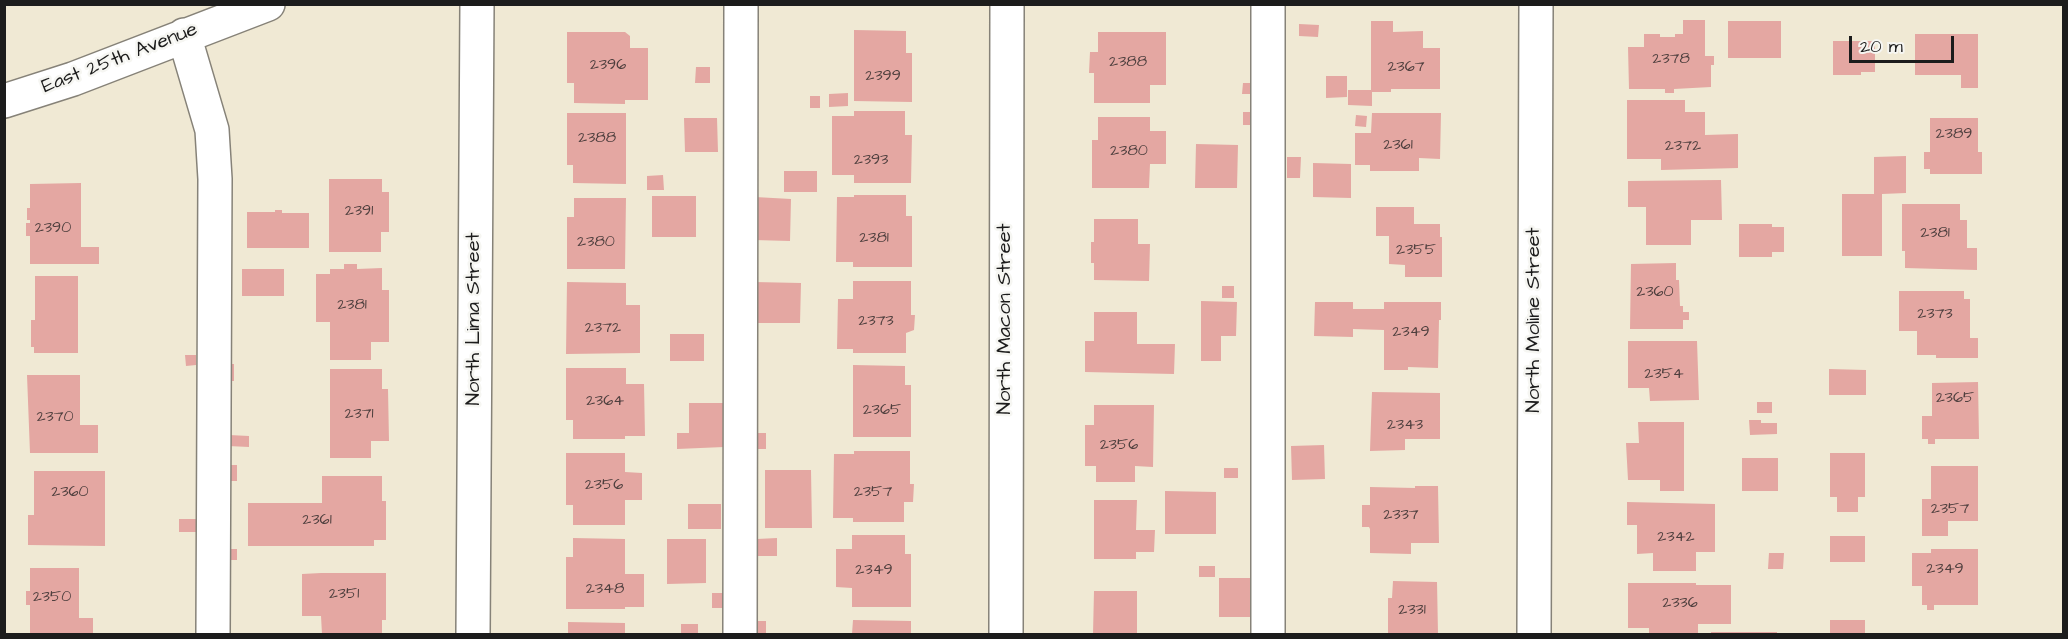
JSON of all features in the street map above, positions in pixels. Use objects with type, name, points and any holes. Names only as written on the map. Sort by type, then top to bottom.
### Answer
[{"type":"street","name":"East 25th Avenue","points":[[4,100],[74,79],[184,35],[231,11],[268,4]]},
{"type":"street","name":"North Lima Street","points":[[473,634],[477,4]]},
{"type":"street","points":[[740,634],[741,4]]},
{"type":"street","name":"North Macon Street","points":[[1006,634],[1007,4]]},
{"type":"street","points":[[1268,4],[1268,634]]},
{"type":"street","name":"North Moline Street","points":[[1534,634],[1536,4]]},
{"type":"street","points":[[184,35],[212,130],[215,179],[213,634]]},
{"type":"building","points":[[1683,20],[1705,20],[1705,56],[1714,56],[1714,65],[1711,65],[1711,87],[1674,89],[1674,93],[1665,93],[1665,89],[1629,89],[1628,47],[1644,47],[1644,34],[1675,37],[1675,34],[1683,34]]},
{"type":"building","points":[[1371,21],[1393,21],[1393,32],[1423,31],[1423,48],[1440,48],[1440,89],[1391,89],[1391,92],[1372,92],[1372,106],[1348,105],[1348,90],[1371,90]]},
{"type":"building","points":[[1728,21],[1781,21],[1781,58],[1728,58]]},
{"type":"building","points":[[1299,24],[1319,25],[1318,37],[1299,36]]},
{"type":"building","points":[[854,30],[906,31],[906,53],[912,53],[912,102],[854,101]]},
{"type":"building","points":[[567,32],[625,32],[630,36],[630,48],[648,48],[648,100],[625,100],[625,104],[574,103],[574,83],[567,83]]},
{"type":"building","points":[[1098,32],[1166,32],[1166,85],[1150,85],[1150,103],[1094,103],[1094,73],[1089,73],[1090,52],[1098,52]]},
{"type":"building","points":[[1915,34],[1978,34],[1978,88],[1961,88],[1961,75],[1915,75]]},
{"type":"building","points":[[1833,41],[1875,41],[1875,72],[1861,72],[1861,75],[1833,75]]},
{"type":"building","points":[[696,67],[710,67],[710,83],[695,83]]},
{"type":"building","points":[[1326,76],[1347,76],[1347,97],[1326,98]]},
{"type":"building","points":[[1243,83],[1254,83],[1254,94],[1242,94]]},
{"type":"building","points":[[848,93],[848,106],[829,107],[829,94]]},
{"type":"building","points":[[810,96],[820,96],[820,108],[810,108]]},
{"type":"building","points":[[1627,100],[1685,100],[1685,112],[1705,112],[1705,135],[1738,134],[1738,168],[1661,170],[1661,159],[1627,159]]},
{"type":"building","points":[[854,111],[905,111],[905,135],[912,135],[911,183],[854,183],[854,175],[832,175],[832,116],[854,116]]},
{"type":"building","points":[[1243,112],[1253,112],[1253,125],[1243,125]]},
{"type":"building","points":[[567,113],[626,113],[626,184],[573,183],[573,165],[567,165]]},
{"type":"building","points":[[1372,113],[1441,113],[1440,159],[1419,158],[1419,171],[1370,171],[1370,165],[1355,165],[1355,133],[1371,133]]},
{"type":"building","points":[[1356,115],[1367,116],[1366,127],[1355,126]]},
{"type":"building","points":[[1098,117],[1150,117],[1150,131],[1166,131],[1166,164],[1150,164],[1149,188],[1092,188],[1092,140],[1098,140]]},
{"type":"building","points":[[684,118],[717,118],[718,152],[685,152]]},
{"type":"building","points":[[1930,118],[1978,118],[1978,152],[1982,152],[1982,174],[1930,174],[1930,169],[1924,169],[1924,152],[1930,152]]},
{"type":"building","points":[[1196,144],[1238,145],[1237,188],[1195,188]]},
{"type":"building","points":[[1906,156],[1906,193],[1882,194],[1882,256],[1842,256],[1842,194],[1874,194],[1874,157]]},
{"type":"building","points":[[1287,157],[1301,157],[1300,178],[1287,178]]},
{"type":"building","points":[[1313,163],[1351,164],[1351,198],[1313,197]]},
{"type":"building","points":[[784,171],[817,171],[817,192],[784,192]]},
{"type":"building","points":[[663,175],[664,190],[647,190],[647,176]]},
{"type":"building","points":[[329,179],[382,179],[382,192],[389,192],[389,232],[381,232],[381,252],[329,252]]},
{"type":"building","points":[[1721,180],[1722,220],[1691,220],[1691,245],[1646,245],[1646,207],[1628,207],[1628,181]]},
{"type":"building","points":[[81,183],[81,247],[99,247],[99,264],[30,264],[30,236],[26,236],[26,223],[30,223],[30,220],[27,220],[27,208],[30,208],[30,184]]},
{"type":"building","points":[[854,195],[906,195],[906,216],[912,216],[912,267],[853,267],[853,262],[836,262],[837,197],[854,197]]},
{"type":"building","points":[[652,196],[696,196],[696,237],[652,237]]},
{"type":"building","points":[[755,197],[791,199],[790,241],[754,240]]},
{"type":"building","points":[[574,198],[626,198],[625,269],[567,269],[567,217],[574,217]]},
{"type":"building","points":[[1902,204],[1960,204],[1960,220],[1967,220],[1967,248],[1977,248],[1977,270],[1905,268],[1905,251],[1902,251]]},
{"type":"building","points":[[1376,207],[1414,207],[1414,224],[1440,224],[1442,277],[1405,277],[1405,265],[1389,264],[1389,236],[1376,236]]},
{"type":"building","points":[[275,210],[282,210],[282,213],[309,213],[309,248],[247,248],[247,212],[275,212]]},
{"type":"building","points":[[1094,219],[1138,219],[1138,244],[1150,244],[1149,281],[1094,280],[1091,242],[1094,242]]},
{"type":"building","points":[[1739,224],[1772,224],[1772,227],[1784,227],[1784,252],[1772,252],[1772,257],[1739,257]]},
{"type":"building","points":[[1676,263],[1680,306],[1683,306],[1683,312],[1689,312],[1689,320],[1683,320],[1683,329],[1630,329],[1631,264]]},
{"type":"building","points":[[344,264],[357,264],[357,269],[382,268],[382,290],[389,290],[389,342],[371,342],[371,360],[330,360],[330,322],[316,322],[316,274],[330,274],[330,269],[344,269]]},
{"type":"building","points":[[242,269],[284,269],[284,296],[242,296]]},
{"type":"building","points":[[35,276],[78,276],[78,353],[34,353],[34,347],[31,347],[31,320],[35,320]]},
{"type":"building","points":[[853,281],[911,281],[911,315],[915,315],[914,330],[906,333],[906,353],[853,353],[853,349],[837,349],[838,299],[853,299]]},
{"type":"building","points":[[567,282],[626,283],[626,305],[640,305],[640,353],[566,354]]},
{"type":"building","points":[[754,282],[801,283],[800,323],[754,323]]},
{"type":"building","points":[[1222,286],[1234,286],[1234,298],[1222,298]]},
{"type":"building","points":[[1899,291],[1964,291],[1964,299],[1970,299],[1970,338],[1978,338],[1978,358],[1936,358],[1936,355],[1917,355],[1917,331],[1899,331]]},
{"type":"building","points":[[1201,301],[1237,302],[1236,336],[1221,336],[1221,361],[1201,361]]},
{"type":"building","points":[[1315,302],[1353,302],[1353,309],[1384,309],[1384,302],[1441,302],[1438,368],[1408,367],[1408,370],[1384,370],[1384,330],[1353,329],[1353,337],[1314,336]]},
{"type":"building","points":[[1094,312],[1137,312],[1137,344],[1175,344],[1174,374],[1085,372],[1085,341],[1094,341]]},
{"type":"building","points":[[670,334],[704,334],[704,361],[670,361]]},
{"type":"building","points":[[1628,341],[1697,341],[1699,400],[1650,401],[1649,388],[1628,388]]},
{"type":"building","points":[[185,355],[196,355],[196,365],[186,366]]},
{"type":"building","points":[[223,364],[234,364],[234,381],[223,381]]},
{"type":"building","points":[[853,365],[905,366],[905,385],[911,385],[911,437],[853,437]]},
{"type":"building","points":[[566,368],[626,368],[626,384],[644,384],[645,436],[625,436],[625,439],[573,439],[573,420],[566,420]]},
{"type":"building","points":[[330,369],[382,369],[382,389],[388,389],[389,441],[371,441],[371,458],[330,458]]},
{"type":"building","points":[[1829,369],[1866,370],[1866,395],[1829,395]]},
{"type":"building","points":[[27,375],[80,375],[80,425],[98,425],[98,453],[30,453]]},
{"type":"building","points":[[1978,382],[1979,439],[1935,439],[1935,444],[1928,444],[1928,439],[1922,439],[1922,416],[1932,416],[1932,383]]},
{"type":"building","points":[[1372,392],[1440,393],[1440,439],[1405,439],[1405,450],[1370,451]]},
{"type":"building","points":[[1757,402],[1772,402],[1772,413],[1757,413]]},
{"type":"building","points":[[689,403],[724,403],[724,447],[677,449],[677,433],[689,433]]},
{"type":"building","points":[[1094,405],[1154,405],[1153,467],[1135,466],[1135,482],[1096,482],[1096,466],[1085,466],[1085,425],[1094,425]]},
{"type":"building","points":[[1749,420],[1777,423],[1777,434],[1750,435]]},
{"type":"building","points":[[1638,422],[1684,422],[1684,491],[1660,491],[1660,480],[1628,480],[1626,443],[1639,443]]},
{"type":"building","points":[[755,433],[766,433],[766,449],[755,449]]},
{"type":"building","points":[[229,435],[249,436],[249,447],[228,446]]},
{"type":"building","points":[[1324,445],[1325,479],[1292,480],[1291,446]]},
{"type":"building","points":[[854,451],[910,451],[910,484],[914,484],[913,502],[904,502],[904,522],[853,522],[853,518],[833,518],[834,454],[854,454]]},
{"type":"building","points":[[566,453],[625,453],[625,472],[642,473],[642,500],[625,500],[625,525],[573,525],[573,505],[566,505]]},
{"type":"building","points":[[1830,453],[1865,453],[1865,497],[1858,497],[1858,512],[1837,512],[1837,497],[1830,497]]},
{"type":"building","points":[[1742,458],[1778,458],[1778,491],[1742,491]]},
{"type":"building","points":[[223,465],[237,465],[237,481],[230,481]]},
{"type":"building","points":[[1931,466],[1978,466],[1978,521],[1948,521],[1948,536],[1922,536],[1922,499],[1931,499]]},
{"type":"building","points":[[1224,468],[1238,468],[1238,478],[1224,478]]},
{"type":"building","points":[[765,470],[811,470],[812,528],[765,528]]},
{"type":"building","points":[[34,471],[105,471],[105,546],[28,545],[28,515],[34,515]]},
{"type":"building","points":[[322,476],[382,476],[382,501],[386,501],[386,540],[374,540],[374,546],[248,546],[248,503],[322,503]]},
{"type":"building","points":[[1415,486],[1438,486],[1439,543],[1411,543],[1411,554],[1370,553],[1370,529],[1362,527],[1362,505],[1370,505],[1370,487],[1415,488]]},
{"type":"building","points":[[1165,491],[1216,492],[1216,534],[1165,534]]},
{"type":"building","points":[[1094,500],[1137,500],[1136,530],[1155,530],[1154,552],[1136,552],[1136,559],[1094,559]]},
{"type":"building","points":[[1627,502],[1715,504],[1715,552],[1696,552],[1696,571],[1653,571],[1653,553],[1637,554],[1637,525],[1627,525]]},
{"type":"building","points":[[688,504],[721,504],[721,529],[688,529]]},
{"type":"building","points":[[179,519],[197,519],[197,532],[179,532]]},
{"type":"building","points":[[852,535],[905,535],[905,554],[911,554],[911,607],[852,607],[852,588],[836,587],[836,549],[852,549]]},
{"type":"building","points":[[1830,536],[1865,536],[1865,562],[1830,562]]},
{"type":"building","points":[[573,538],[625,539],[625,574],[644,574],[644,607],[566,609],[566,557],[573,557]]},
{"type":"building","points":[[777,538],[777,556],[757,556],[757,539]]},
{"type":"building","points":[[667,539],[706,539],[706,583],[667,584]]},
{"type":"building","points":[[223,549],[237,549],[237,560],[223,560]]},
{"type":"building","points":[[1931,549],[1978,549],[1978,605],[1934,605],[1934,610],[1927,610],[1927,605],[1922,605],[1922,586],[1912,586],[1912,553],[1931,553]]},
{"type":"building","points":[[1769,553],[1784,553],[1783,569],[1768,569]]},
{"type":"building","points":[[1199,566],[1215,566],[1215,577],[1199,577]]},
{"type":"building","points":[[30,568],[79,568],[79,618],[93,618],[93,634],[30,634],[30,605],[26,605],[26,591],[30,591]]},
{"type":"building","points":[[386,573],[386,620],[382,620],[382,634],[322,634],[321,616],[302,616],[302,574]]},
{"type":"building","points":[[1219,578],[1254,578],[1254,617],[1219,617]]},
{"type":"building","points":[[1393,581],[1437,582],[1438,634],[1388,634],[1388,598],[1392,598]]},
{"type":"building","points":[[1628,583],[1731,585],[1731,624],[1698,624],[1698,634],[1649,634],[1649,628],[1628,628]]},
{"type":"building","points":[[1094,591],[1137,591],[1137,634],[1093,634]]},
{"type":"building","points":[[712,593],[723,593],[723,608],[712,608]]},
{"type":"building","points":[[853,620],[911,621],[911,634],[852,634]]},
{"type":"building","points":[[1830,620],[1865,620],[1865,634],[1830,634]]},
{"type":"building","points":[[754,621],[766,621],[766,634],[754,634]]},
{"type":"building","points":[[568,622],[625,623],[625,634],[568,634]]},
{"type":"building","points":[[681,624],[698,624],[698,634],[681,634]]},
{"type":"building","points":[[1711,632],[1777,632],[1777,634],[1711,634]]}]
